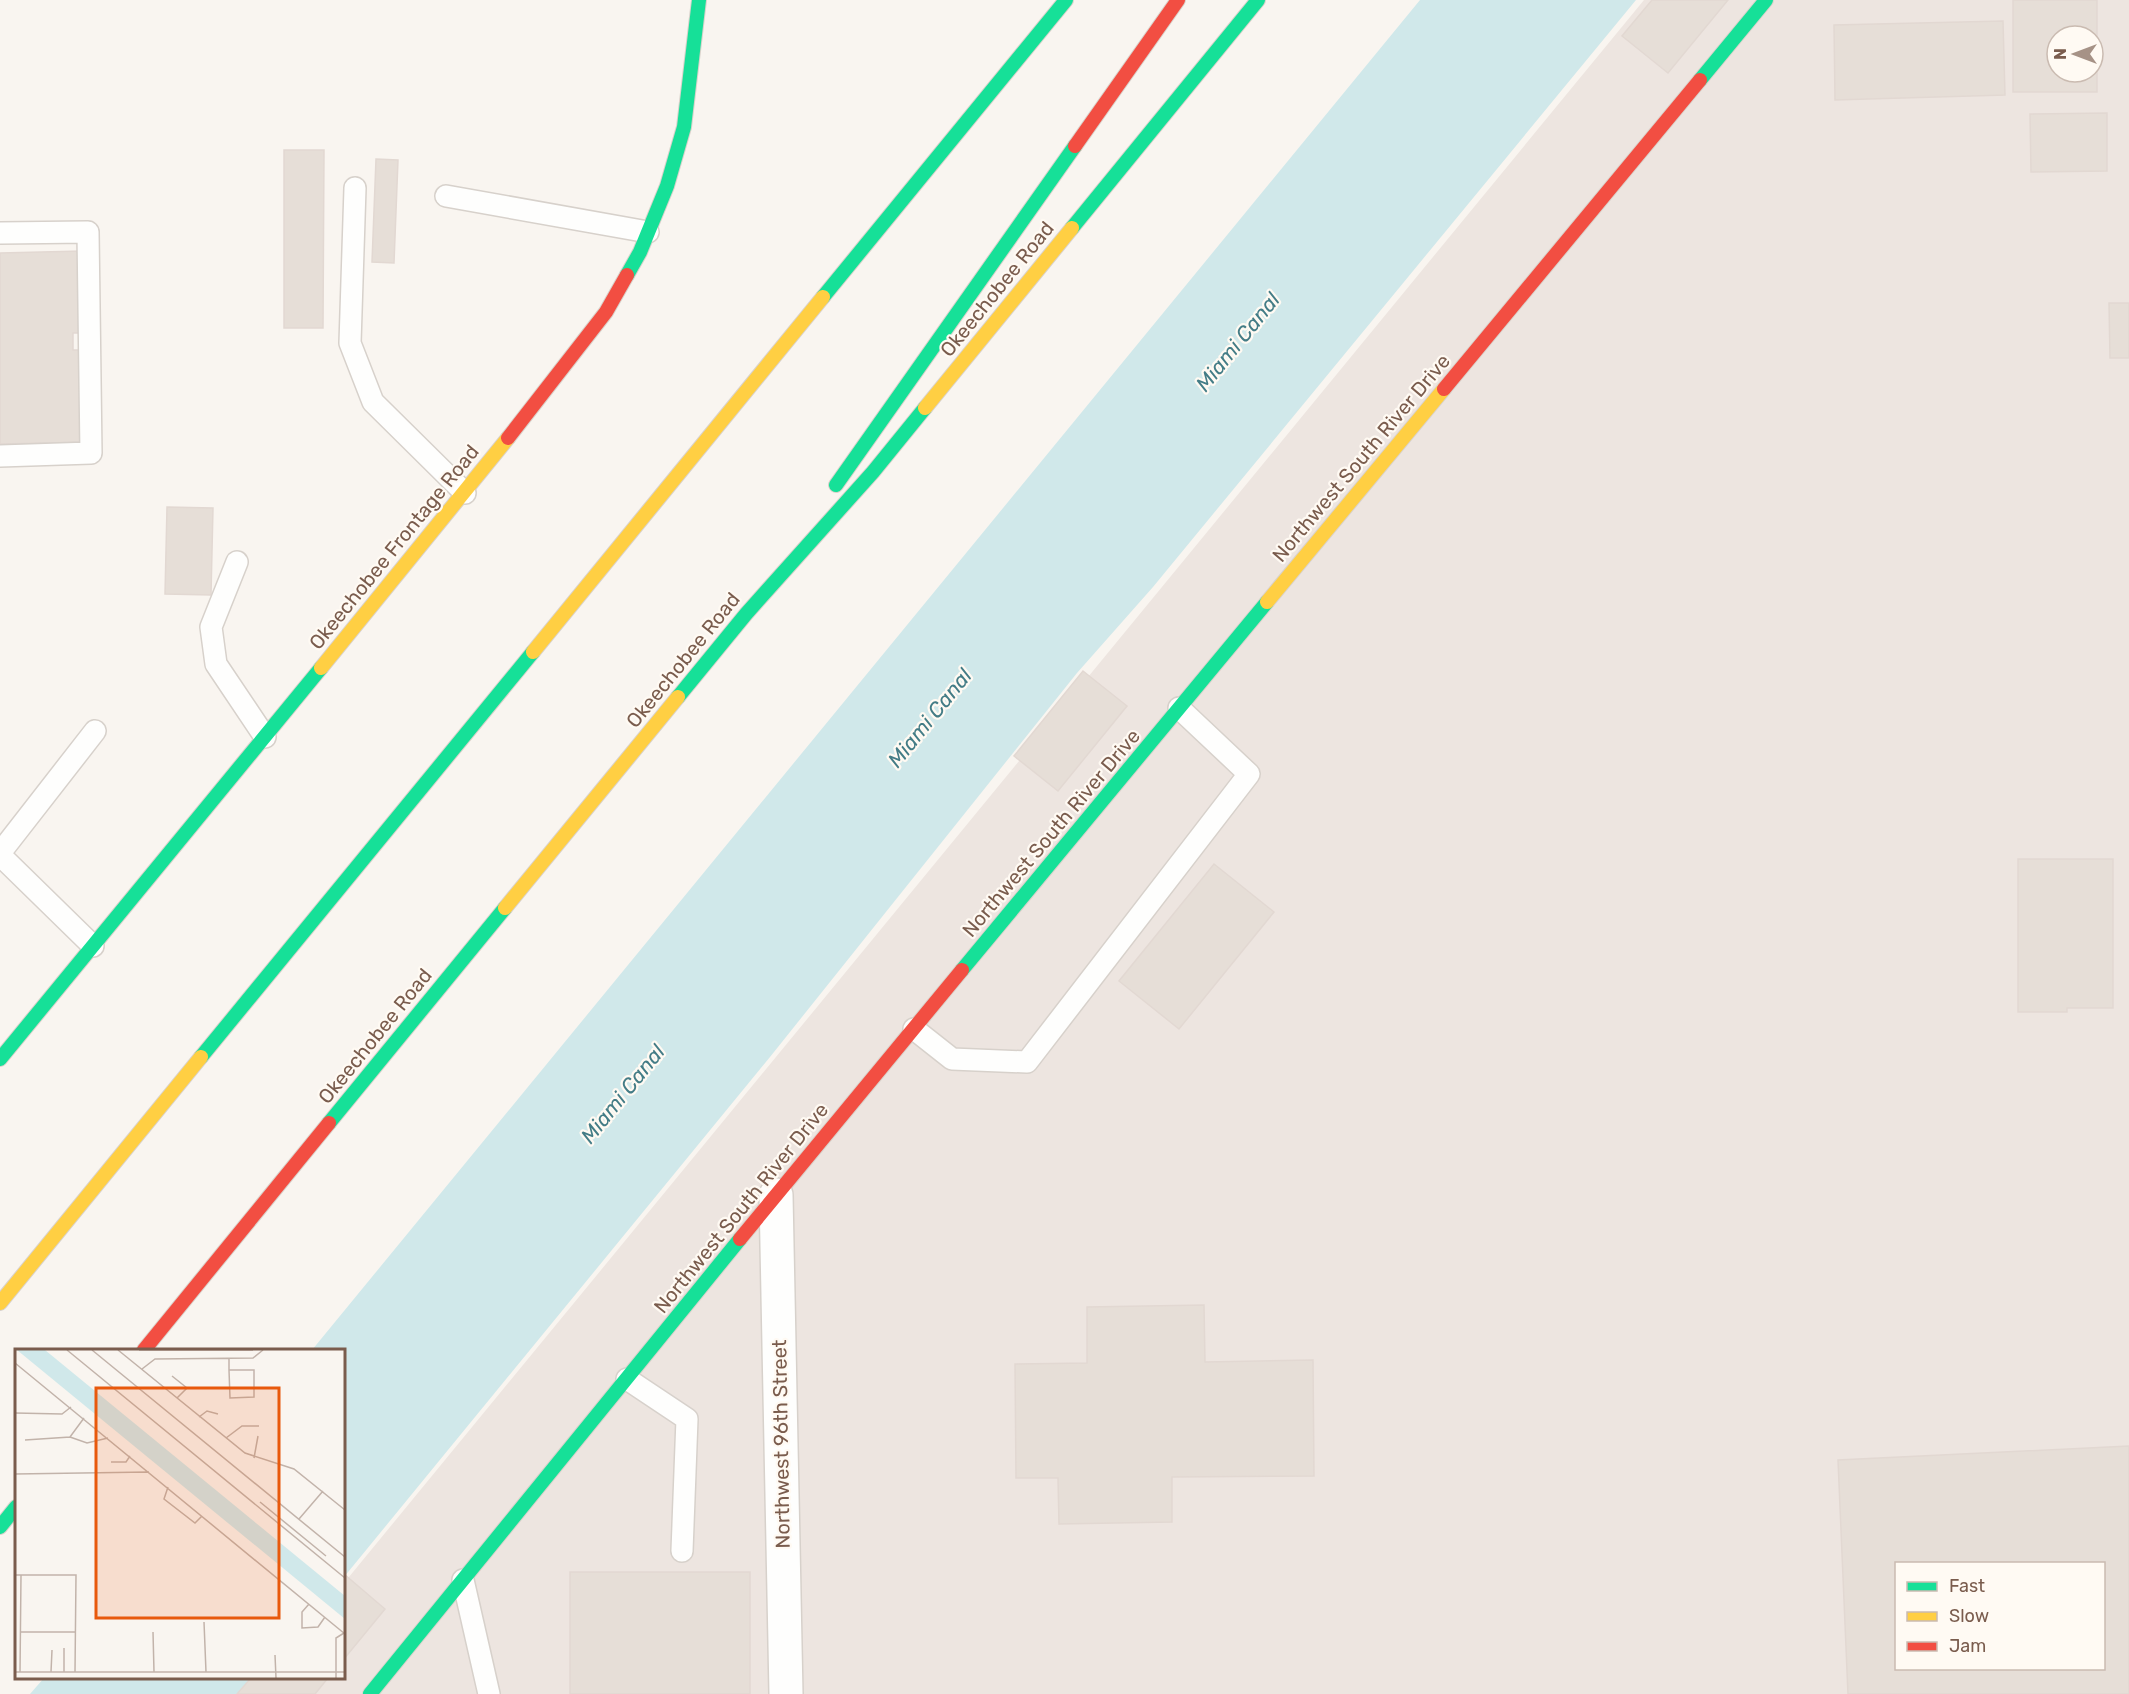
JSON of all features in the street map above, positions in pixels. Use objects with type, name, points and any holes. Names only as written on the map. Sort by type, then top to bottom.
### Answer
[{"type":"main road","name":"Okeechobee Frontage Road","points":[[0,1059],[465,493],[606,312],[640,252],[667,186],[684,127],[699,0]]},
{"type":"main road","points":[[0,1303],[1066,0]]},
{"type":"main road","points":[[827,498],[1178,0]]},
{"type":"main road","name":"Okeechobee Road","points":[[145,1349],[746,614],[873,472],[1258,0]]},
{"type":"main road","name":"Northwest South River Drive","points":[[370,1694],[776,1195],[1766,0]]},
{"type":"main road","points":[[746,614],[814,517]]},
{"type":"main road","points":[[0,1527],[15,1508]]},
{"type":"street","name":"Northwest 96th Street","points":[[776,1195],[786,1694]]},
{"type":"lane","points":[[355,188],[350,343],[373,402],[465,493]]},
{"type":"lane","points":[[446,196],[648,232]]},
{"type":"lane","points":[[0,233],[88,232],[91,453],[0,456]]},
{"type":"lane","points":[[237,562],[211,627],[216,664],[265,737]]},
{"type":"lane","points":[[914,1029],[952,1059],[1027,1062],[1250,774],[1179,708]]},
{"type":"lane","points":[[93,945],[0,854],[95,731]]},
{"type":"lane","points":[[627,1379],[687,1419],[682,1551]]},
{"type":"lane","points":[[463,1580],[489,1694]]},
{"type":"shaded area","points":[[1644,0],[2129,0],[2129,1694],[252,1694],[265,1679],[345,1679],[345,1582]]},
{"type":"water","name":"Miami Canal","points":[[1420,0],[1636,0],[1153,587],[1077,673],[770,1057],[345,1576],[345,1349],[313,1349]]},
{"type":"water","points":[[43,1679],[260,1679],[247,1694],[30,1694]]},
{"type":"building","points":[[1652,0],[1728,0],[1668,73],[1622,36]]},
{"type":"building","points":[[2013,0],[2097,0],[2097,24],[2045,24],[2045,84],[2097,84],[2097,92],[2013,92]]},
{"type":"building","points":[[2003,21],[2005,95],[1835,100],[1834,25]]},
{"type":"building","points":[[2107,113],[2107,171],[2031,172],[2030,114]]},
{"type":"building","points":[[284,150],[324,150],[323,328],[284,328]]},
{"type":"building","points":[[376,159],[398,160],[394,263],[372,262]]},
{"type":"building","points":[[82,251],[84,333],[73,333],[73,350],[87,350],[89,442],[0,444],[0,253]]},
{"type":"building","points":[[2109,303],[2129,303],[2129,358],[2110,358]]},
{"type":"building","points":[[167,507],[213,508],[211,595],[165,594]]},
{"type":"building","points":[[1083,671],[1127,706],[1058,791],[1014,756]]},
{"type":"building","points":[[2018,859],[2113,859],[2113,1008],[2067,1008],[2067,1012],[2018,1012]]},
{"type":"building","points":[[1214,864],[1274,912],[1179,1029],[1119,981]]},
{"type":"building","points":[[1204,1305],[1205,1362],[1313,1360],[1314,1476],[1172,1477],[1172,1522],[1059,1524],[1058,1478],[1016,1478],[1015,1364],[1087,1363],[1087,1307]]},
{"type":"building","points":[[2129,1446],[2129,1694],[1848,1694],[1838,1460]]},
{"type":"building","points":[[570,1572],[750,1572],[750,1694],[570,1694]]},
{"type":"building","points":[[345,1575],[385,1609],[345,1658]]},
{"type":"building","points":[[250,1679],[327,1679],[315,1694],[237,1694]]},
{"type":"traffic: fast","points":[[627,275],[640,252],[667,186],[684,127],[699,0]]},
{"type":"traffic: fast","points":[[823,297],[1066,0]]},
{"type":"traffic: fast","points":[[1072,228],[1258,0]]},
{"type":"traffic: fast","points":[[1700,80],[1766,0]]},
{"type":"traffic: fast","points":[[836,485],[1075,146]]},
{"type":"traffic: fast","points":[[678,697],[746,614],[873,472],[925,408]]},
{"type":"traffic: fast","points":[[962,970],[1267,602]]},
{"type":"traffic: fast","points":[[201,1057],[533,652]]},
{"type":"traffic: fast","points":[[0,1059],[321,668]]},
{"type":"traffic: fast","points":[[329,1123],[505,908]]},
{"type":"traffic: fast","points":[[370,1694],[740,1239]]},
{"type":"traffic: fast","points":[[0,1527],[15,1508]]},
{"type":"traffic: slow","points":[[925,408],[1072,228]]},
{"type":"traffic: slow","points":[[533,652],[823,297]]},
{"type":"traffic: slow","points":[[1267,602],[1444,389]]},
{"type":"traffic: slow","points":[[321,668],[508,438]]},
{"type":"traffic: slow","points":[[505,908],[678,697]]},
{"type":"traffic: slow","points":[[0,1303],[201,1057]]},
{"type":"traffic: jam","points":[[1075,146],[1178,0]]},
{"type":"traffic: jam","points":[[1444,389],[1700,80]]},
{"type":"traffic: jam","points":[[508,438],[606,312],[627,275]]},
{"type":"traffic: jam","points":[[740,1239],[962,970]]},
{"type":"traffic: jam","points":[[145,1349],[329,1123]]}]
